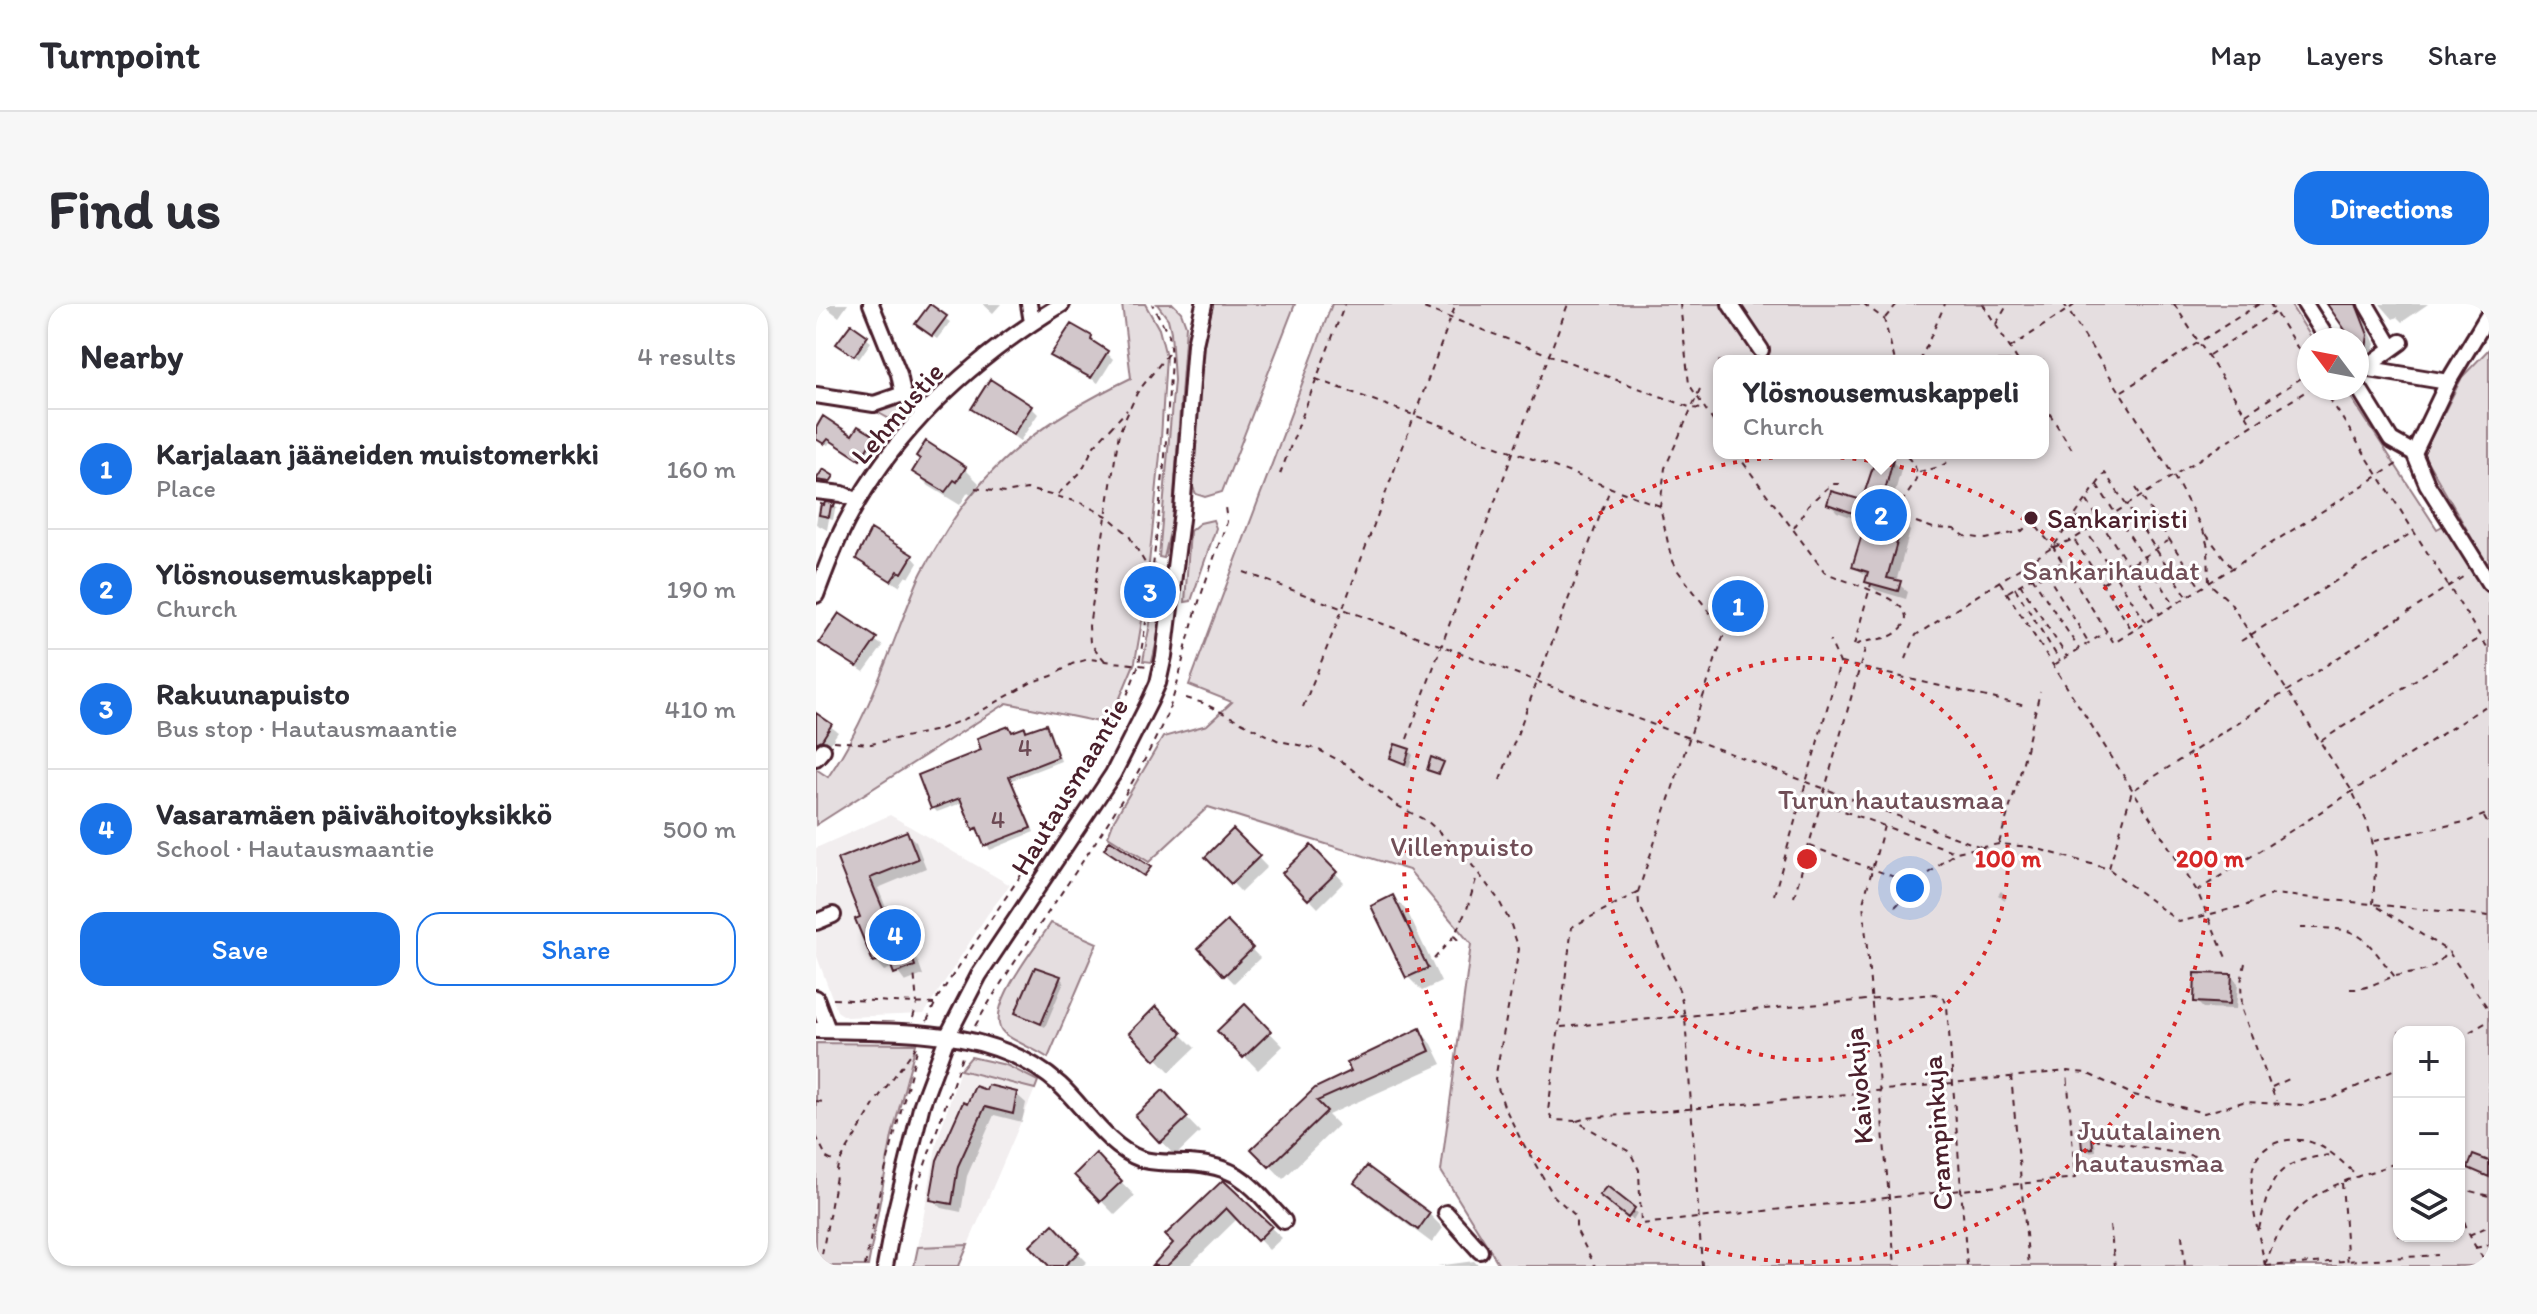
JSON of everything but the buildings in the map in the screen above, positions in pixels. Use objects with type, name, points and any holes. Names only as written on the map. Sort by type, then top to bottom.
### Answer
[{"type":"street","points":[[871,304],[899,374],[903,394],[924,413]]},
{"type":"street","points":[[1029,304],[1032,322]]},
{"type":"street","name":"Lehmustie","points":[[816,595],[837,541],[858,501],[889,455],[924,413],[982,360],[1032,322],[1062,304]]},
{"type":"street","name":"Hautausmaantie","points":[[885,1266],[896,1206],[922,1104],[948,1035],[979,975],[1113,774],[1158,683],[1171,614],[1195,344],[1204,304]]},
{"type":"street","points":[[1730,304],[1761,350]]},
{"type":"street","points":[[2305,304],[2320,328]]},
{"type":"street","points":[[2366,304],[2396,345],[2369,363]]},
{"type":"street","points":[[2414,453],[2448,382],[2489,314]]},
{"type":"street","points":[[2469,347],[2489,337]]},
{"type":"street","points":[[2369,369],[2448,382]]},
{"type":"street","points":[[816,395],[874,404],[903,394]]},
{"type":"street","points":[[2366,400],[2391,440],[2414,453],[2427,484],[2489,583]]},
{"type":"street","points":[[816,491],[842,494],[858,501]]},
{"type":"street","points":[[816,922],[833,915]]},
{"type":"street","points":[[824,998],[822,1030],[948,1035],[1009,1053],[1033,1064],[1061,1086],[1122,1148],[1142,1159],[1206,1164],[1238,1174],[1284,1221]]},
{"type":"street","points":[[1446,1213],[1480,1251]]},
{"type":"path","points":[[927,1019],[1096,759],[1125,701],[1139,664],[1165,456],[1170,350],[1164,323],[1152,304]]},
{"type":"path","points":[[1280,474],[1345,304]]},
{"type":"path","points":[[1413,304],[1692,408],[1703,409]]},
{"type":"path","points":[[1303,707],[1456,304]]},
{"type":"path","points":[[1407,739],[1568,304]]},
{"type":"path","points":[[1680,304],[1687,373],[1696,398],[1713,422]]},
{"type":"path","points":[[1864,304],[1884,319],[1893,355]]},
{"type":"path","points":[[1884,319],[1897,304]]},
{"type":"path","points":[[1923,355],[1945,304]]},
{"type":"path","points":[[1983,304],[2014,355]]},
{"type":"path","points":[[1996,324],[2008,304]]},
{"type":"path","points":[[2064,304],[2173,475],[2203,530],[2232,568]]},
{"type":"path","points":[[2010,348],[2076,304]]},
{"type":"path","points":[[2174,304],[2253,425]]},
{"type":"path","points":[[2121,392],[2259,304]]},
{"type":"path","points":[[2270,304],[2297,347]]},
{"type":"path","points":[[2208,356],[2275,312]]},
{"type":"path","points":[[1057,495],[1081,472],[1094,446],[1128,408],[1170,350]]},
{"type":"path","points":[[1316,379],[1660,506]]},
{"type":"path","points":[[2246,414],[2297,381]]},
{"type":"path","points":[[1700,389],[1665,468],[1660,506],[1671,557],[1711,614]]},
{"type":"path","points":[[1906,659],[1916,635],[2053,547],[2087,531],[2297,397]]},
{"type":"path","points":[[2331,400],[2489,650]]},
{"type":"path","points":[[1105,661],[1090,643],[1089,626],[1119,433],[1128,408]]},
{"type":"path","points":[[2049,413],[2073,451]]},
{"type":"path","points":[[1916,522],[1986,539],[2022,531],[2032,521],[2053,547],[2114,643],[2414,453]]},
{"type":"path","points":[[1740,459],[1831,576],[1870,591],[1899,602],[1904,610],[1904,621],[1895,634],[1866,639],[1854,646],[1870,591],[1871,584]]},
{"type":"path","points":[[1901,503],[1918,472],[1917,466],[1909,459]]},
{"type":"path","points":[[1918,472],[1944,466],[1951,459]]},
{"type":"path","points":[[2053,547],[2105,473],[2187,597]]},
{"type":"path","points":[[1793,529],[1808,505],[1832,484],[1844,484]]},
{"type":"path","points":[[2096,485],[2175,605]]},
{"type":"path","points":[[975,488],[1005,493],[1027,489],[1079,502],[1107,516],[1128,534],[1152,574]]},
{"type":"path","points":[[2136,488],[2201,588]]},
{"type":"path","points":[[1500,780],[1610,489]]},
{"type":"path","points":[[2085,500],[2160,614]]},
{"type":"path","points":[[2075,515],[2146,623]]},
{"type":"path","points":[[2203,530],[2208,547],[2209,583],[2229,601],[2352,791],[2367,822],[2376,856],[2373,904]]},
{"type":"path","points":[[2241,641],[2414,531]]},
{"type":"path","points":[[2074,539],[2132,631]]},
{"type":"path","points":[[2102,584],[2170,540]]},
{"type":"path","points":[[2007,592],[2032,577],[2039,578],[2062,562]]},
{"type":"path","points":[[2109,869],[2132,791],[2477,568]]},
{"type":"path","points":[[1244,572],[1981,847]]},
{"type":"path","points":[[2046,573],[2089,643]]},
{"type":"path","points":[[2032,577],[2079,649]]},
{"type":"path","points":[[2000,582],[2197,891],[2227,960]]},
{"type":"path","points":[[2020,584],[2067,657]]},
{"type":"path","points":[[2015,588],[2060,661]]},
{"type":"path","points":[[1702,1266],[1685,1017],[1680,992],[1639,904],[1638,892],[1729,619]]},
{"type":"path","points":[[2053,666],[2106,632]]},
{"type":"path","points":[[2320,741],[2481,637]]},
{"type":"path","points":[[1774,895],[1840,663],[1830,641]]},
{"type":"path","points":[[1794,897],[1865,649]]},
{"type":"path","points":[[837,740],[871,744],[938,730],[974,715],[1032,682],[1089,659],[1139,664]]},
{"type":"path","points":[[1840,663],[2026,706]]},
{"type":"path","points":[[1999,844],[2040,692]]},
{"type":"path","points":[[1186,698],[1203,703],[1279,741],[1317,749],[1344,763],[1396,805],[1427,821],[1462,852],[1498,899],[1519,949],[1495,1079],[1521,1140],[1554,1196],[1576,1216],[1576,1229],[1595,1266]]},
{"type":"path","points":[[2197,891],[2489,704]]},
{"type":"path","points":[[1821,803],[1956,852]]},
{"type":"path","points":[[2373,842],[2489,813]]},
{"type":"path","points":[[2483,816],[2489,826]]},
{"type":"path","name":"Kaivokuja","points":[[1884,826],[1863,903],[1895,1266]]},
{"type":"path","points":[[1895,907],[1956,852],[1999,844],[2031,847],[2109,869],[2179,922],[2247,905],[2274,894],[2489,916]]},
{"type":"path","points":[[1809,845],[1916,885]]},
{"type":"path","points":[[1434,959],[1454,936],[1478,874]]},
{"type":"path","points":[[1638,892],[1572,927],[1548,1111],[1553,1120],[1576,1121],[2067,1071],[2086,1073],[2134,1095],[2204,1113],[2243,1102],[2304,1105],[2330,1099],[2393,1070]]},
{"type":"path","points":[[2373,904],[2448,951],[2489,1010]]},
{"type":"path","points":[[2300,928],[2338,928],[2357,932],[2395,977]]},
{"type":"path","points":[[1454,936],[1458,940]]},
{"type":"path","points":[[2350,989],[2361,990],[2395,977],[2429,970],[2448,951]]},
{"type":"path","points":[[2245,963],[2241,982],[2242,1010],[2276,1102]]},
{"type":"path","points":[[912,1019],[917,1004],[914,971]]},
{"type":"path","name":"Crampinkuja","points":[[1871,998],[1935,994],[1944,998],[1947,1006],[1967,1266]]},
{"type":"path","points":[[824,998],[935,1005]]},
{"type":"path","points":[[1559,1027],[1871,998]]},
{"type":"path","points":[[2465,1035],[2489,1021]]},
{"type":"path","points":[[820,1266],[838,1165],[878,1098],[919,1043],[880,1190],[865,1266]]},
{"type":"path","points":[[914,1197],[962,1056]]},
{"type":"path","points":[[1576,1121],[1630,1152],[1636,1159],[1641,1224],[1699,1219],[2075,1178],[2067,1071]]},
{"type":"path","points":[[2011,1076],[2029,1266]]},
{"type":"path","points":[[2271,1087],[2289,1079]]},
{"type":"path","points":[[816,1101],[824,1102]]},
{"type":"path","points":[[816,1136],[827,1158],[838,1165]]},
{"type":"path","points":[[2094,1139],[2201,1157]]},
{"type":"path","points":[[2265,1266],[2251,1187],[2252,1170],[2263,1149],[2275,1142],[2304,1140],[2334,1155],[2359,1177]]},
{"type":"path","points":[[816,1154],[821,1146]]},
{"type":"path","points":[[2259,1230],[2269,1188],[2284,1168],[2302,1158],[2334,1155]]},
{"type":"path","points":[[2265,1266],[2288,1216],[2307,1198],[2393,1164]]},
{"type":"path","points":[[2342,1183],[2348,1266]]},
{"type":"path","points":[[2465,1190],[2489,1196]]},
{"type":"path","points":[[2465,1220],[2475,1248],[2489,1265]]},
{"type":"path","points":[[2110,1226],[2115,1266]]},
{"type":"path","points":[[2469,1235],[2489,1226]]},
{"type":"path","points":[[2182,1235],[2185,1266]]},
{"type":"path","points":[[2475,1248],[2489,1245]]},
{"type":"path","points":[[2265,1266],[2438,1255]]},
{"type":"shaded area","points":[[890,815],[1010,885],[987,915],[924,1014],[846,1017],[837,1011],[816,954],[816,848]]},
{"type":"shaded area","points":[[960,1070],[1035,1089],[968,1245],[918,1247],[937,1142]]},
{"type":"green space","points":[[1122,304],[1145,304],[1159,329],[1166,356],[1160,455],[1145,603],[1135,662],[1109,724],[1007,703],[816,825],[816,769],[828,777],[843,753],[879,680],[919,578],[958,512],[999,464],[1022,444],[1073,409],[1131,378]]},
{"type":"green space","points":[[1157,304],[1173,304],[1181,312],[1186,326],[1172,523],[1164,558],[1159,557],[1174,380],[1171,332],[1168,319]]},
{"type":"green space","points":[[1212,304],[1295,304],[1222,492],[1205,497],[1196,494],[1192,485],[1199,369]]},
{"type":"green space","name":"Turun hautausmaa","points":[[1332,304],[2290,304],[2305,328],[2297,328],[2297,400],[2353,400],[2437,529],[2446,524],[2489,591],[2489,1266],[1500,1266],[1441,1171],[1471,944],[1409,870],[1208,807],[1149,862],[1108,836],[1114,820],[1163,737],[1207,725],[1232,702],[1189,685]]},
{"type":"green space","points":[[2489,349],[2489,568],[2423,454],[2462,377]]},
{"type":"green space","points":[[900,402],[907,407],[909,414],[905,420],[895,422],[877,412],[891,403]]},
{"type":"green space","points":[[1213,520],[1216,528],[1191,601],[1185,602],[1190,531],[1200,523]]},
{"type":"green space","points":[[1155,597],[1159,598],[1158,636],[1152,662],[1143,661]]},
{"type":"green space","points":[[1051,923],[1097,943],[1048,1058],[1008,1036],[999,1023],[1005,995]]},
{"type":"green space","points":[[816,1043],[916,1044],[892,1136],[868,1266],[816,1266]]},
{"type":"green space","points":[[971,1057],[1006,1065],[1038,1081],[1035,1089],[960,1070]]},
{"type":"green space","points":[[968,1245],[959,1266],[914,1266],[918,1247]]},
{"type":"place","name":"Ylösnousemuskappeli","points":[[1881,515]]},
{"type":"place","name":"Sankariristi","points":[[2031,518]]},
{"type":"place","name":"Rakuunapuisto","points":[[1150,592]]},
{"type":"place","name":"Karjalaan jääneiden muistomerkki","points":[[1738,606]]},
{"type":"place","name":"Vasaramäen päivähoitoyksikkö","points":[[895,935]]},
{"type":"park label","name":"Sankarihaudat","points":[[2111,570]]},
{"type":"park label","name":"Villenpuisto","points":[[1462,846]]},
{"type":"park label","name":"Juutalainen hautausmaa","points":[[2149,1146]]}]
